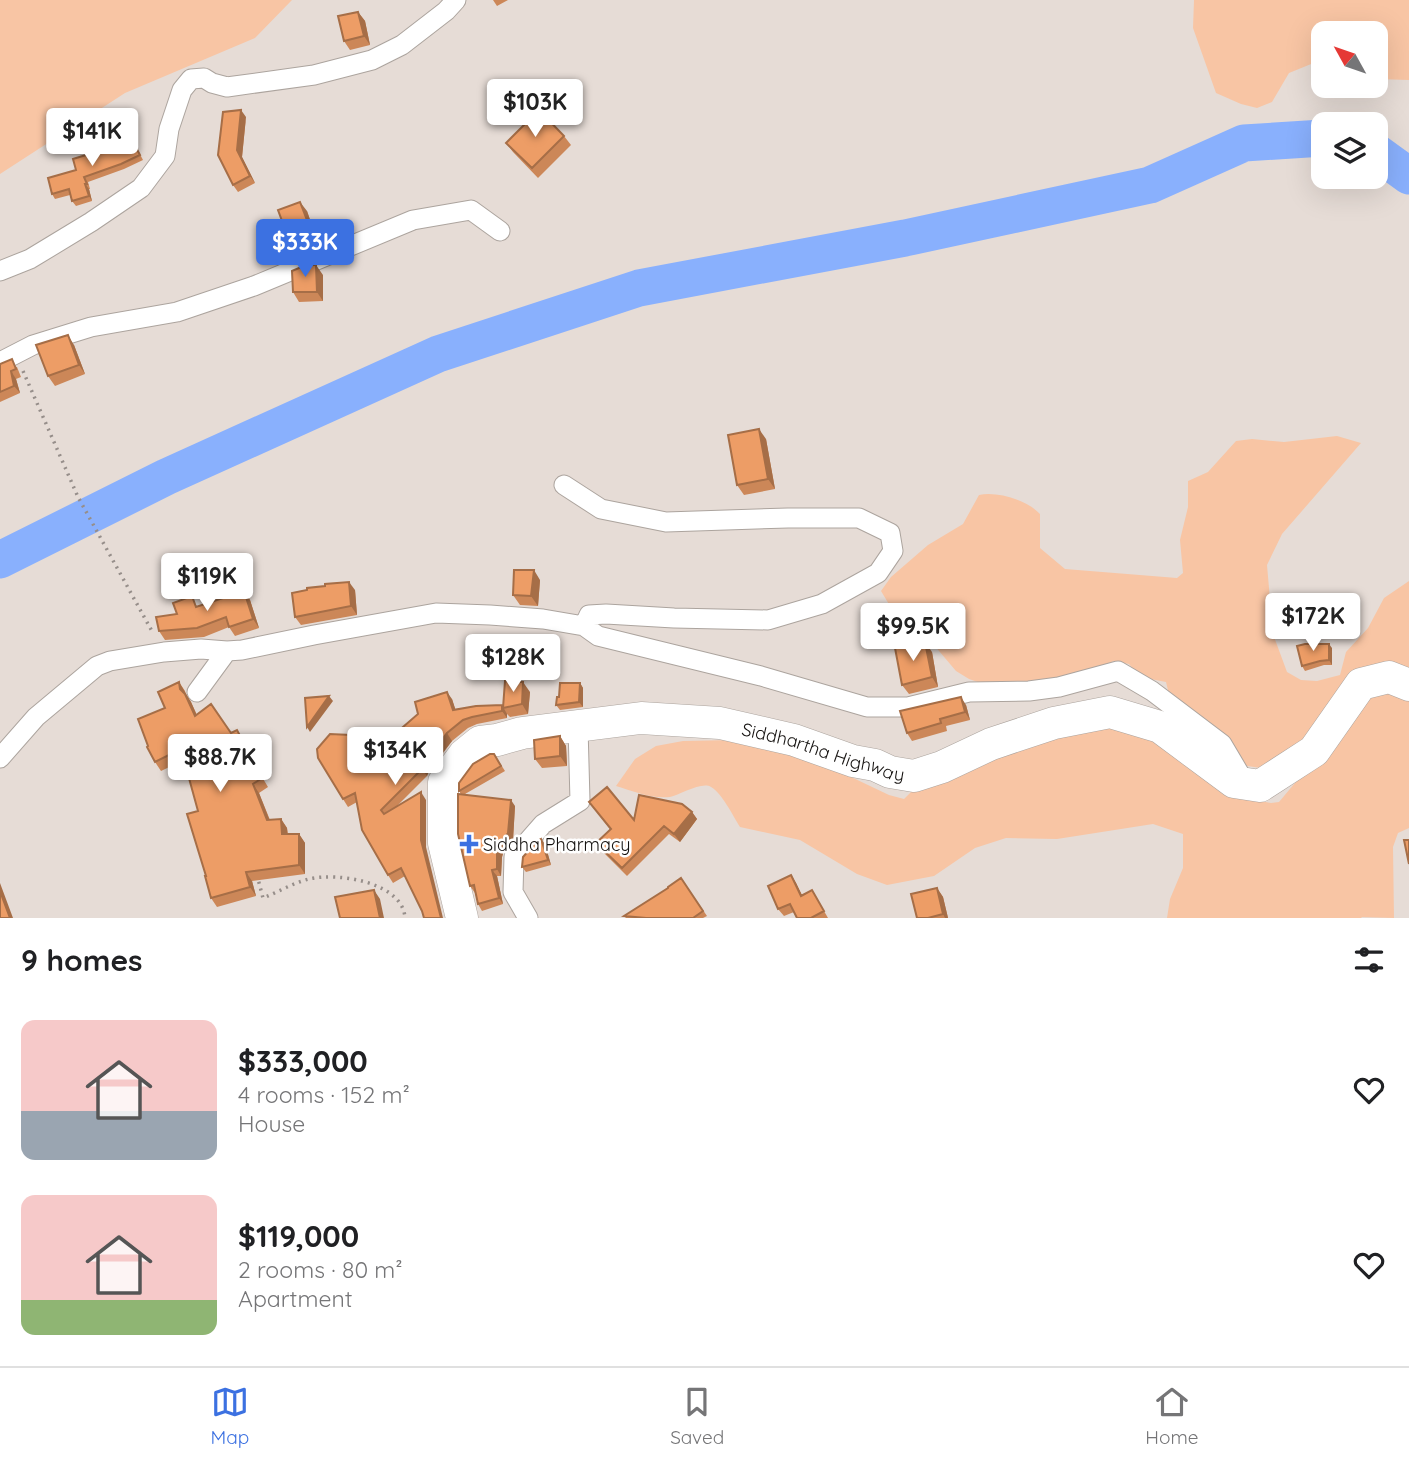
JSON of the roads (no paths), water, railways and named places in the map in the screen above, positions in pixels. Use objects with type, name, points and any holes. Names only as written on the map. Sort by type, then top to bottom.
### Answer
[{"type":"highway","points":[[1245,783],[1260,786],[1314,751],[1361,684],[1390,677],[1409,685]]},
{"type":"highway","name":"Siddhartha Highway","points":[[462,918],[444,843],[444,782],[464,755],[480,742],[522,733],[641,718],[720,723],[794,740],[853,761],[914,776],[942,767],[991,744],[1054,723],[1110,712],[1160,727],[1234,782],[1245,783]]},
{"type":"street","points":[[0,271],[30,260],[141,188],[165,156],[169,129],[182,90],[191,79],[204,78],[227,87],[314,75],[372,60],[402,45],[456,0]]},
{"type":"street","points":[[0,362],[33,345],[91,327],[177,312],[254,286],[413,220],[471,210],[500,231]]},
{"type":"street","points":[[564,485],[601,509],[666,522],[859,518],[890,533],[893,551],[878,573],[822,604],[768,620],[606,614],[589,615],[584,626]]},
{"type":"street","points":[[0,758],[36,717],[97,666],[110,661],[164,652],[242,650],[436,613],[530,618],[584,626],[598,636],[761,676],[867,707],[908,707],[969,692],[1029,691],[1059,687],[1118,671],[1152,691],[1222,744],[1245,783]]},
{"type":"street","points":[[197,692],[227,651]]},
{"type":"street","points":[[528,918],[513,891],[514,857],[543,824],[580,801],[579,727]]},
{"type":"waterway","points":[[0,560],[166,477],[438,354],[639,288],[905,238],[1150,185],[1244,143],[1311,139]]},
{"type":"waterway","points":[[1388,161],[1409,176]]},
{"type":"place","name":"Siddha Pharmacy","points":[[469,844]]}]
